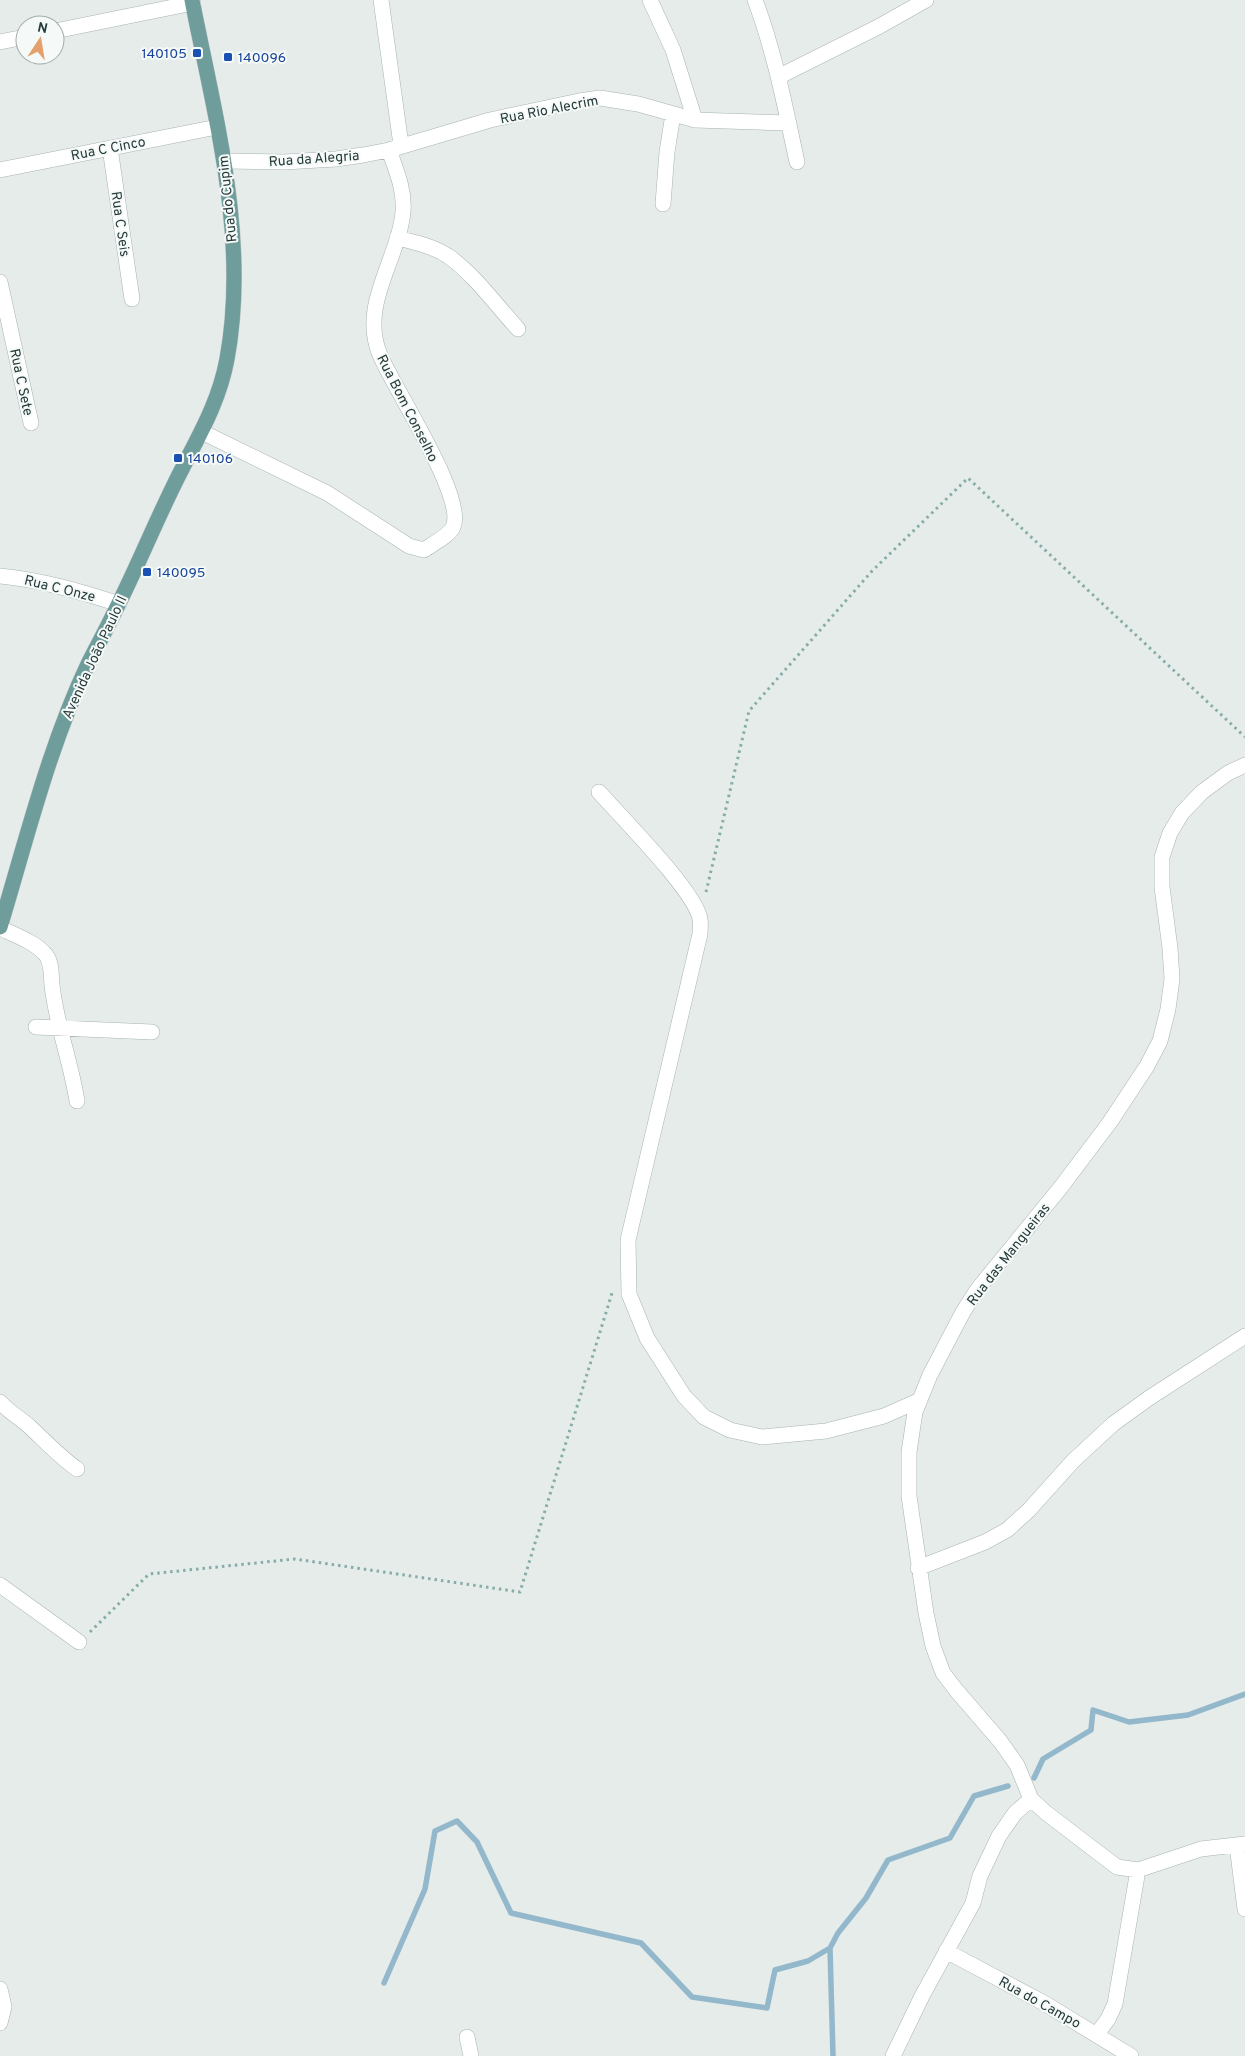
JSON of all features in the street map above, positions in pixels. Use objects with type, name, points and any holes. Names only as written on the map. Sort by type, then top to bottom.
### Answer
[{"type":"main road","name":"Rua do Cupim","points":[[193,1],[225,161],[232,244],[234,292],[227,359],[218,399]]},
{"type":"main road","name":"Avenida João Paulo II","points":[[0,927],[6,888],[57,736],[90,661],[119,604],[172,488],[218,399]]},
{"type":"street","points":[[381,0],[395,148]]},
{"type":"street","points":[[650,0],[673,50],[695,120]]},
{"type":"street","points":[[755,0],[780,76],[797,162]]},
{"type":"street","points":[[780,76],[878,27],[926,0]]},
{"type":"street","points":[[65,29],[193,1]]},
{"type":"street","points":[[0,42],[15,39]]},
{"type":"street","name":"Rua Rio Alecrim","points":[[395,148],[490,120],[600,98],[638,104],[695,120],[789,123]]},
{"type":"street","points":[[663,204],[667,152],[673,114]]},
{"type":"street","name":"Rua C Cinco","points":[[0,170],[217,127]]},
{"type":"street","name":"Rua C Seis","points":[[110,148],[132,299]]},
{"type":"street","name":"Rua da Alegria","points":[[225,161],[309,161],[336,159],[395,148]]},
{"type":"street","name":"Rua Bom Conselho","points":[[202,432],[327,493],[408,546],[424,550],[436,543],[453,528],[456,514],[449,492],[429,446],[379,354],[375,337],[373,321],[375,302],[397,238],[403,213],[404,198],[395,148]]},
{"type":"street","points":[[397,238],[432,248],[448,256],[472,278],[518,329]]},
{"type":"street","name":"Rua C Sete","points":[[0,282],[31,423]]},
{"type":"street","name":"Rua C Onze","points":[[0,576],[26,578],[70,588],[119,604]]},
{"type":"street","name":"Rua das Mangueiras","points":[[1138,1870],[1117,1867],[1044,1812],[1031,1798],[1016,1765],[1006,1749],[943,1673],[933,1646],[918,1568],[909,1496],[909,1461],[915,1412],[930,1375],[963,1312],[978,1290],[1061,1187],[1110,1122],[1147,1066],[1160,1041],[1168,1009],[1172,979],[1162,887],[1162,856],[1170,834],[1182,813],[1202,792],[1228,773],[1245,765]]},
{"type":"street","points":[[599,792],[668,869],[690,897],[700,918],[700,934],[628,1240],[630,1294],[647,1338],[684,1396],[704,1417],[730,1430],[762,1437],[826,1431],[884,1416],[920,1400]]},
{"type":"street","points":[[0,927],[35,946],[47,956],[55,1005],[72,1071],[77,1101]]},
{"type":"street","points":[[36,1027],[152,1032]]},
{"type":"street","points":[[918,1568],[985,1542],[1007,1530],[1029,1510],[1073,1461],[1114,1424],[1149,1398],[1245,1336]]},
{"type":"street","points":[[0,1402],[30,1426],[57,1454],[77,1470]]},
{"type":"street","points":[[0,1585],[79,1642]]},
{"type":"street","points":[[893,2056],[922,1996],[973,1903],[980,1876],[999,1836],[1015,1813],[1031,1798]]},
{"type":"street","points":[[1097,2034],[1108,2019],[1115,2004],[1138,1870],[1201,1849],[1241,1845],[1245,1909]]},
{"type":"street","name":"Rua do Campo","points":[[946,1951],[1044,2003],[1131,2056]]},
{"type":"street","points":[[0,1989],[4,2007],[0,2023]]},
{"type":"street","points":[[468,2038],[471,2056]]},
{"type":"path","points":[[700,918],[749,711],[872,571],[968,478],[1245,737]]},
{"type":"path","points":[[79,1642],[149,1574],[295,1559],[520,1592],[614,1288]]},
{"type":"waterway","points":[[1034,1778],[1043,1759],[1091,1730],[1093,1710],[1129,1722],[1188,1715],[1245,1694]]},
{"type":"waterway","points":[[833,2056],[830,1948],[838,1933],[866,1898],[888,1860],[950,1838],[974,1796],[1008,1786]]},
{"type":"waterway","points":[[384,1983],[425,1889],[435,1831],[457,1821],[477,1842],[511,1913],[641,1943],[692,1997],[767,2008],[775,1970],[808,1961],[830,1948]]},
{"type":"place","name":"140105","points":[[197,53]]},
{"type":"place","name":"140096","points":[[228,57]]},
{"type":"place","name":"140106","points":[[178,458]]},
{"type":"place","name":"140095","points":[[147,572]]}]
